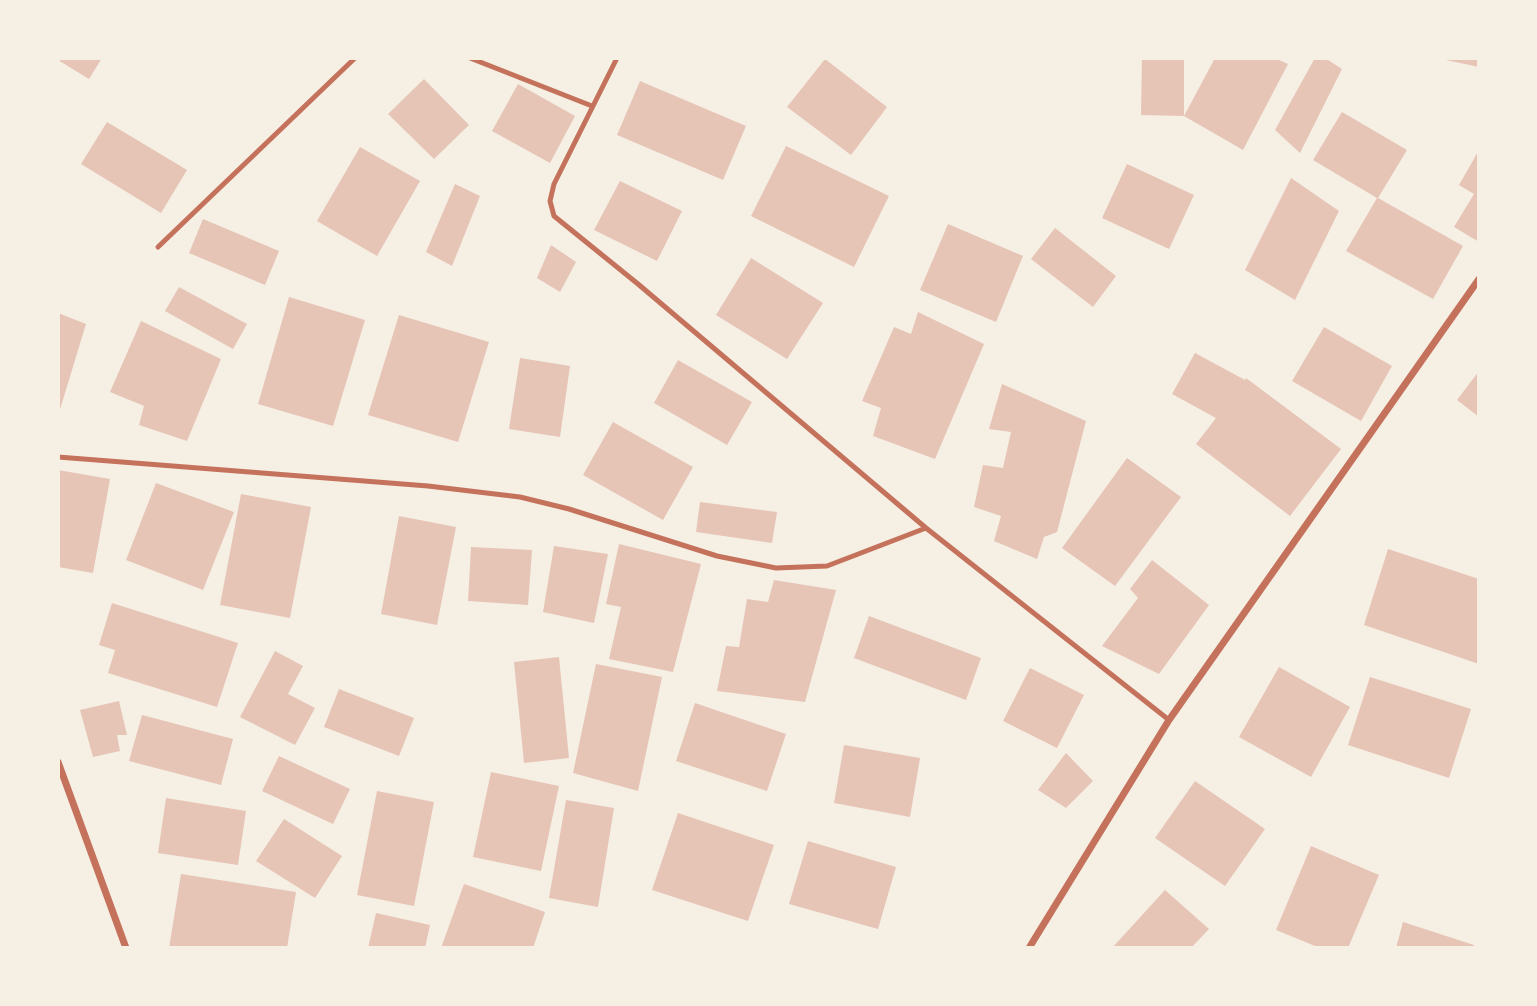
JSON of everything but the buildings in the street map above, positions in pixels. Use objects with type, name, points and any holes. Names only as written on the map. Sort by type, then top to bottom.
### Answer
[{"type":"street","points":[[1029,948],[1169,720],[1479,279]]},
{"type":"street","points":[[58,762],[126,948]]},
{"type":"lane","points":[[158,247],[355,58]]},
{"type":"lane","points":[[470,58],[592,106]]},
{"type":"lane","points":[[617,58],[554,184],[550,201],[554,216],[926,528],[1169,720]]},
{"type":"lane","points":[[58,457],[428,486],[520,497],[569,509],[717,556],[776,568],[827,566],[926,528]]}]
